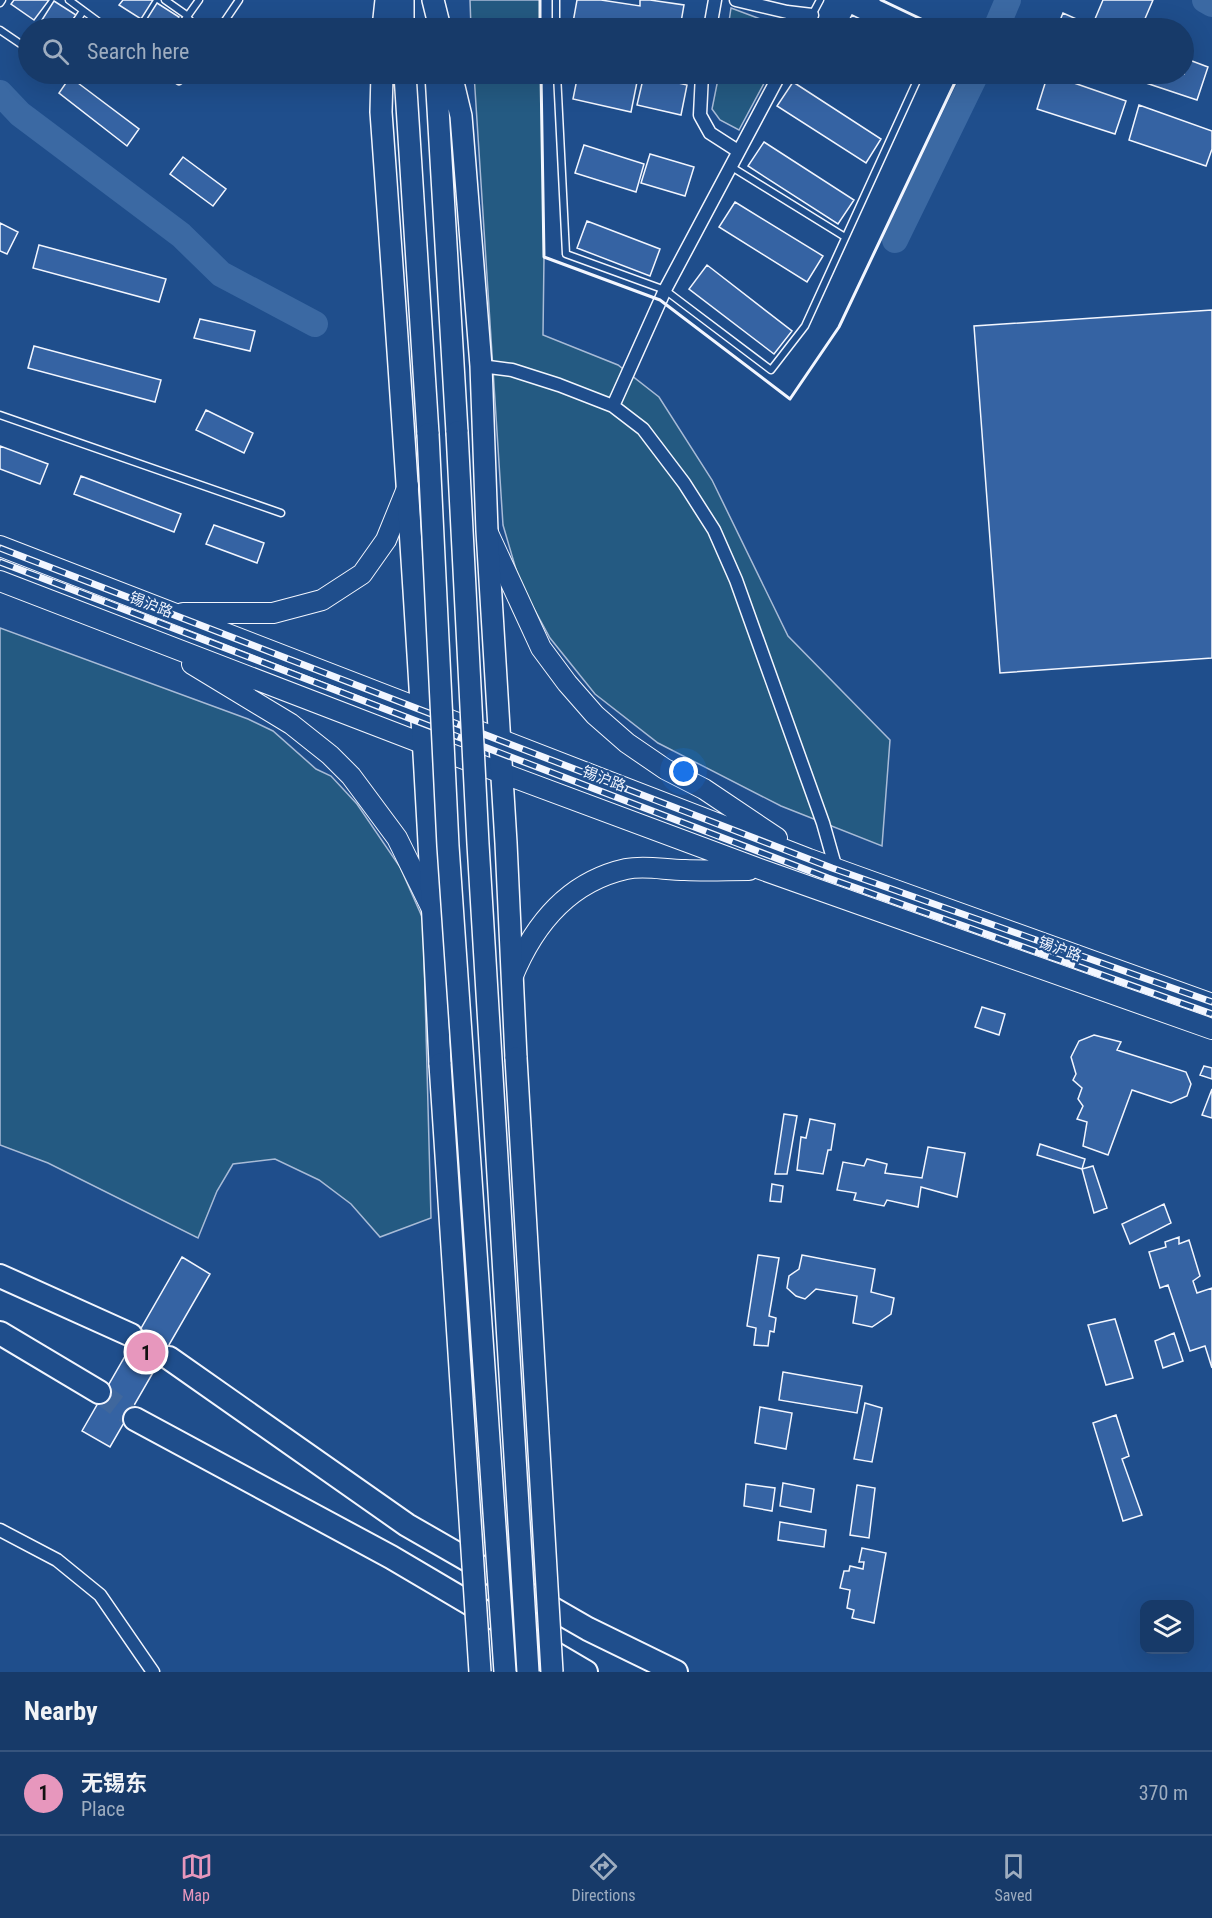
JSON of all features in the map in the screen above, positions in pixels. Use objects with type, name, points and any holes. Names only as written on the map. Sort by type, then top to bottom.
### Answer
[{"type":"highway","points":[[383,18],[386,0]]},
{"type":"highway","points":[[403,0],[403,18]]},
{"type":"highway","points":[[433,0],[434,18]]},
{"type":"highway","points":[[433,0],[438,18]]},
{"type":"highway","points":[[382,84],[381,112],[408,486],[440,1064],[480,1672]]},
{"type":"highway","points":[[406,84],[428,434],[448,846],[505,1672]]},
{"type":"highway","points":[[437,84],[478,844],[528,1672]]},
{"type":"highway","points":[[453,84],[461,116],[481,366],[487,531],[552,1672]]},
{"type":"highway","points":[[0,1276],[131,1335]]},
{"type":"highway","points":[[0,1333],[99,1392]]},
{"type":"highway","points":[[169,1358],[408,1525],[588,1629],[676,1672]]},
{"type":"highway","points":[[135,1419],[391,1557],[586,1672]]},
{"type":"main road","points":[[172,614],[273,613],[322,600],[362,574],[386,540],[408,486]]},
{"type":"main road","points":[[487,531],[541,648],[595,715],[627,743],[665,769],[704,789],[809,859]]},
{"type":"main road","name":"锡沪路","points":[[0,546],[809,859],[1212,1004]]},
{"type":"main road","points":[[0,581],[154,641],[291,724],[330,755],[351,776],[398,838],[433,911]]},
{"type":"main road","name":"锡沪路","points":[[154,641],[760,869],[1212,1029]]},
{"type":"main road","points":[[512,978],[522,953],[551,911],[571,893],[597,879],[636,868],[760,869]]},
{"type":"street","points":[[712,18],[715,0]]},
{"type":"street","points":[[736,0],[787,12],[812,15],[810,18]]},
{"type":"street","points":[[702,84],[700,115],[710,133],[738,152]]},
{"type":"street","points":[[613,406],[665,290],[775,84]]},
{"type":"street","points":[[481,366],[512,370],[613,406],[643,429],[684,483],[714,530],[736,580],[823,823],[836,869]]},
{"type":"street","points":[[0,1530],[57,1560],[100,1595],[153,1672]]},
{"type":"lane","points":[[69,0],[93,18]]},
{"type":"lane","points":[[165,0],[187,17],[199,0]]},
{"type":"lane","points":[[227,18],[239,0]]},
{"type":"lane","points":[[556,0],[556,18]]},
{"type":"lane","points":[[812,15],[820,0]]},
{"type":"lane","points":[[78,18],[83,11]]},
{"type":"lane","points":[[0,30],[18,42]]},
{"type":"lane","points":[[558,84],[566,254],[665,290],[771,370],[805,326],[915,84]]},
{"type":"lane","points":[[730,166],[846,237]]},
{"type":"lane","points":[[0,415],[281,513]]},
{"type":"shaded area","points":[[470,0],[540,0],[540,18],[471,18]]},
{"type":"shaded area","points":[[731,8],[758,18],[730,18]]},
{"type":"shaded area","points":[[475,84],[541,84],[543,335],[618,365],[659,397],[712,480],[788,636],[890,740],[882,846],[781,806],[658,743],[595,694],[550,638],[520,583],[503,525]]},
{"type":"shaded area","points":[[717,84],[764,84],[739,130],[720,120],[712,109]]},
{"type":"shaded area","points":[[0,628],[248,719],[273,731],[316,769],[331,776],[357,804],[400,867],[423,919],[431,1218],[380,1237],[351,1204],[319,1180],[275,1159],[233,1164],[217,1191],[198,1238],[48,1163],[0,1145]]},
{"type":"building","points":[[14,0],[49,0],[36,18],[31,18],[11,4]]},
{"type":"building","points":[[123,0],[153,0],[142,18],[119,5]]},
{"type":"building","points":[[577,0],[601,0],[640,6],[640,0],[650,0],[684,5],[682,18],[574,18]]},
{"type":"building","points":[[1103,0],[1153,0],[1145,18],[1095,18]]},
{"type":"building","points":[[54,1],[76,15],[74,18],[43,18]]},
{"type":"building","points":[[157,3],[179,17],[178,18],[148,18]]},
{"type":"building","points":[[1063,13],[1074,18],[1061,18]]},
{"type":"building","points":[[1194,62],[1208,67],[1197,100],[1149,84],[1194,84]]},
{"type":"building","points":[[65,84],[79,84],[139,129],[127,146],[59,93]]},
{"type":"building","points":[[576,84],[637,84],[631,112],[573,99]]},
{"type":"building","points":[[642,84],[687,85],[681,115],[637,105]]},
{"type":"building","points":[[792,84],[796,84],[881,139],[866,163],[777,106]]},
{"type":"building","points":[[1045,84],[1077,84],[1126,101],[1115,134],[1037,109]]},
{"type":"building","points":[[1139,105],[1212,131],[1212,149],[1206,166],[1129,140]]},
{"type":"building","points":[[764,142],[854,200],[838,224],[748,166]]},
{"type":"building","points":[[584,145],[644,164],[636,192],[575,173]]},
{"type":"building","points":[[650,154],[694,167],[685,196],[641,183]]},
{"type":"building","points":[[183,157],[226,189],[213,206],[170,174]]},
{"type":"building","points":[[735,202],[823,256],[807,282],[719,227]]},
{"type":"building","points":[[587,221],[660,249],[650,276],[577,248]]},
{"type":"building","points":[[0,223],[18,232],[7,254],[0,251]]},
{"type":"building","points":[[39,245],[166,279],[159,302],[33,268]]},
{"type":"building","points":[[707,265],[792,331],[774,354],[689,289]]},
{"type":"building","points":[[1212,310],[1212,658],[1000,673],[974,326]]},
{"type":"building","points":[[200,319],[255,331],[250,351],[194,338]]},
{"type":"building","points":[[34,346],[161,380],[155,402],[28,368]]},
{"type":"building","points":[[206,410],[253,433],[244,453],[196,430]]},
{"type":"building","points":[[0,446],[48,464],[40,484],[0,469]]},
{"type":"building","points":[[81,476],[181,514],[174,532],[74,494]]},
{"type":"building","points":[[214,525],[264,543],[257,563],[206,544]]},
{"type":"building","points":[[982,1007],[1005,1014],[999,1035],[975,1027]]},
{"type":"building","points":[[1094,1035],[1121,1042],[1117,1050],[1186,1072],[1191,1084],[1187,1096],[1171,1103],[1132,1090],[1108,1155],[1083,1146],[1087,1122],[1077,1119],[1083,1106],[1078,1099],[1082,1088],[1073,1080],[1076,1074],[1071,1057],[1079,1041]]},
{"type":"building","points":[[1204,1066],[1212,1068],[1212,1079],[1200,1075]]},
{"type":"building","points":[[1212,1089],[1212,1118],[1202,1115]]},
{"type":"building","points":[[784,1114],[797,1116],[787,1174],[775,1174]]},
{"type":"building","points":[[810,1119],[835,1124],[831,1150],[828,1150],[823,1174],[797,1170],[801,1137],[806,1138]]},
{"type":"building","points":[[1040,1144],[1085,1159],[1082,1169],[1037,1155]]},
{"type":"building","points":[[928,1147],[965,1153],[957,1197],[921,1187],[918,1207],[887,1200],[884,1206],[854,1200],[856,1193],[837,1190],[843,1162],[864,1166],[867,1159],[887,1164],[885,1173],[922,1178]]},
{"type":"building","points":[[1093,1166],[1107,1208],[1094,1213],[1082,1169]]},
{"type":"building","points":[[772,1184],[783,1186],[781,1202],[770,1201]]},
{"type":"building","points":[[1164,1204],[1171,1223],[1130,1244],[1122,1224]]},
{"type":"building","points":[[1179,1237],[1179,1244],[1189,1240],[1200,1276],[1193,1281],[1197,1293],[1212,1288],[1212,1368],[1205,1346],[1190,1351],[1168,1285],[1160,1288],[1149,1252],[1166,1247],[1165,1242]]},
{"type":"building","points":[[758,1255],[779,1258],[769,1316],[776,1318],[774,1332],[770,1331],[768,1346],[754,1345],[756,1328],[747,1326]]},
{"type":"building","points":[[802,1255],[875,1269],[871,1292],[894,1298],[891,1314],[872,1327],[853,1323],[857,1296],[816,1289],[805,1299],[796,1296],[787,1288],[789,1276],[799,1269]]},
{"type":"building","points":[[182,1257],[210,1274],[110,1447],[82,1431]]},
{"type":"building","points":[[1115,1319],[1133,1378],[1106,1385],[1088,1325]]},
{"type":"building","points":[[1174,1333],[1183,1361],[1163,1368],[1155,1341]]},
{"type":"building","points":[[783,1372],[862,1386],[857,1413],[779,1400]]},
{"type":"building","points":[[865,1403],[882,1408],[872,1462],[854,1459]]},
{"type":"building","points":[[760,1407],[792,1413],[786,1449],[755,1443]]},
{"type":"building","points":[[1116,1415],[1129,1456],[1122,1459],[1142,1515],[1123,1521],[1093,1423]]},
{"type":"building","points":[[783,1483],[814,1489],[811,1512],[780,1506]]},
{"type":"building","points":[[746,1484],[775,1488],[772,1511],[744,1506]]},
{"type":"building","points":[[857,1485],[875,1488],[869,1538],[850,1535]]},
{"type":"building","points":[[780,1522],[826,1530],[824,1547],[778,1540]]},
{"type":"building","points":[[862,1548],[886,1553],[874,1623],[852,1618],[854,1610],[847,1608],[850,1590],[840,1588],[844,1571],[849,1571],[850,1566],[863,1569],[864,1562],[859,1562]]},
{"type":"waterway","points":[[1000,18],[1008,0]]},
{"type":"waterway","points":[[1205,0],[1212,4]]},
{"type":"waterway","points":[[895,240],[971,84]]},
{"type":"waterway","points":[[0,93],[20,114],[181,235],[221,274],[315,324]]},
{"type":"tunnel","points":[[131,1335],[169,1358]]},
{"type":"tunnel","points":[[99,1392],[135,1419]]},
{"type":"railway","points":[[0,548],[832,868],[1212,1002]]},
{"type":"railway","points":[[0,562],[828,878],[1212,1014]]},
{"type":"wall","points":[[540,0],[540,18]]},
{"type":"wall","points":[[881,0],[919,18]]},
{"type":"wall","points":[[541,84],[544,257],[660,300],[790,399],[839,327],[954,84]]},
{"type":"place","name":"无锡东","points":[[146,1352]]}]
